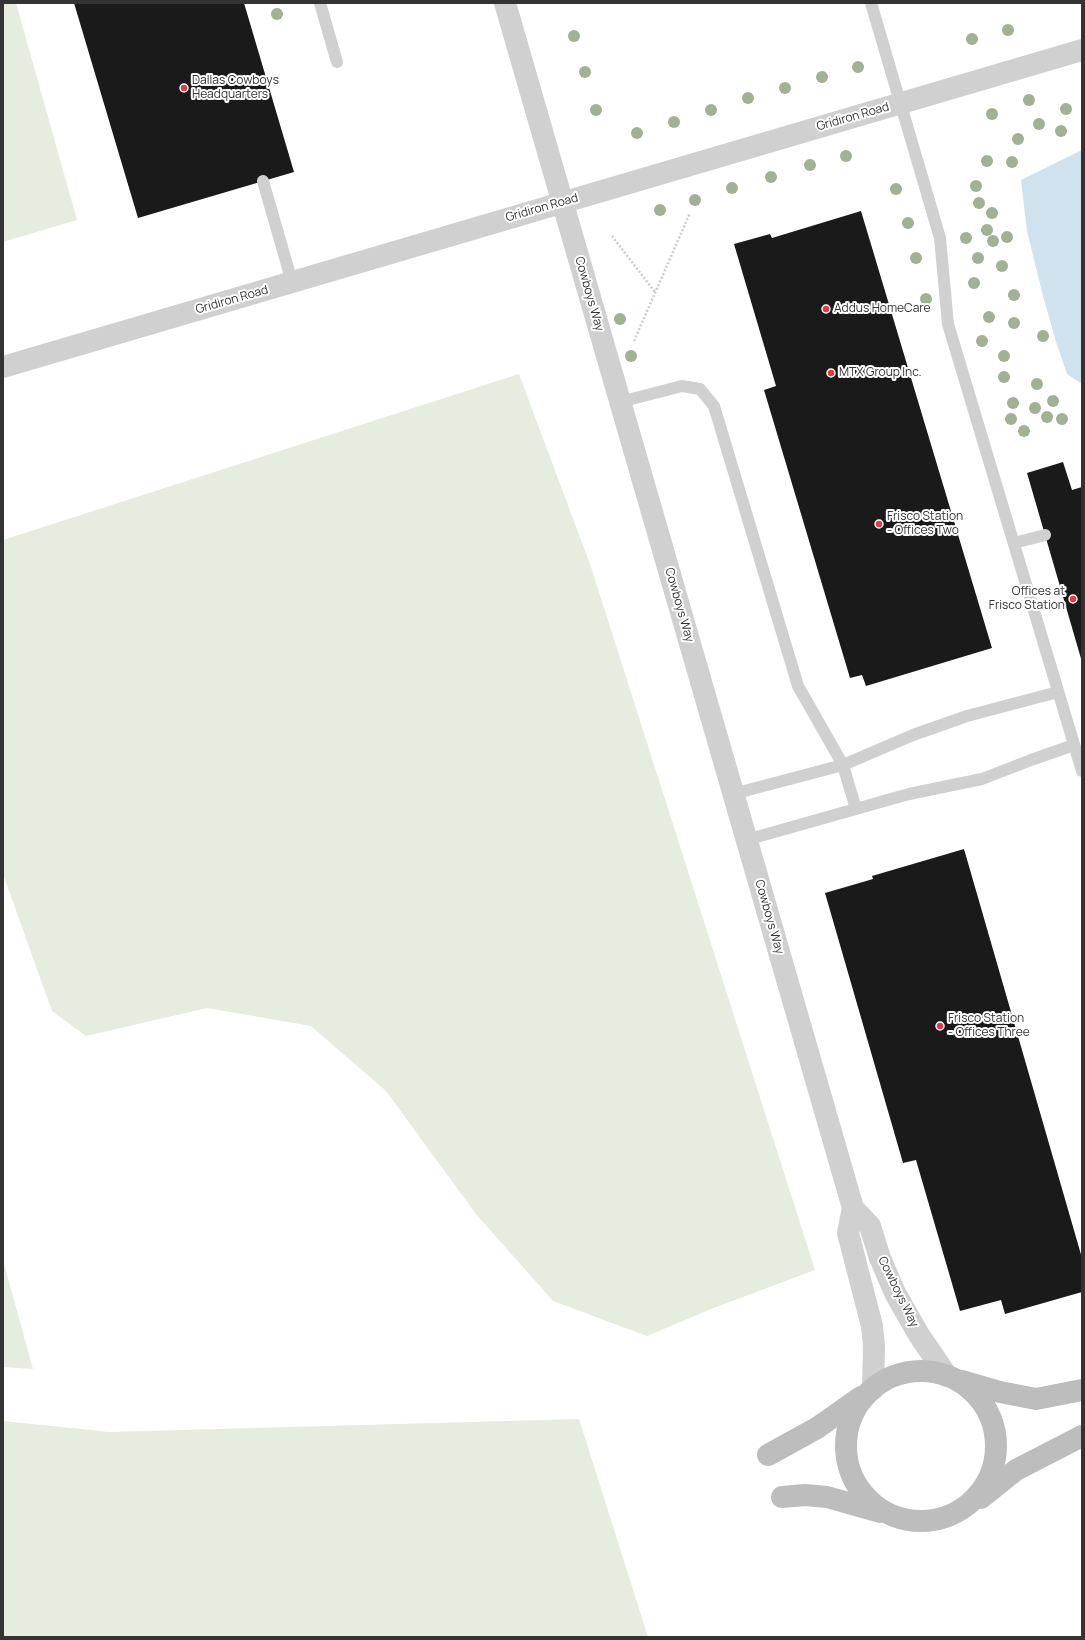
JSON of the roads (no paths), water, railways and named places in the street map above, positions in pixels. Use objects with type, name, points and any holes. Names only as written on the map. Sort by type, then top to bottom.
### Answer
[{"type":"street","name":"Cowboys Way","points":[[505,3],[853,1208],[870,1226],[880,1258],[895,1293],[919,1335],[949,1377]]},
{"type":"street","name":"Gridiron Road","points":[[3,367],[1082,50]]},
{"type":"street","name":"Cowboys Way","points":[[853,1208],[848,1233],[872,1326],[874,1346],[871,1391]]},
{"type":"street","points":[[768,1455],[817,1428],[890,1378],[908,1373],[928,1372],[1000,1392],[1036,1399],[1082,1390]]},
{"type":"street","points":[[949,1377],[971,1390],[985,1408],[991,1419],[996,1442],[993,1465],[989,1476],[977,1496],[969,1504]]},
{"type":"street","points":[[871,1391],[854,1413],[849,1425],[847,1437],[848,1462],[852,1475],[865,1496],[885,1512],[897,1517]]},
{"type":"street","points":[[782,1497],[805,1495],[827,1497],[897,1517],[916,1521],[934,1520],[953,1514],[981,1498],[1016,1470],[1082,1436]]},
{"type":"lane","points":[[320,3],[337,62]]},
{"type":"lane","points":[[871,3],[940,238],[948,324],[1082,771]]},
{"type":"lane","points":[[262,182],[292,282]]},
{"type":"lane","points":[[620,402],[682,386],[700,389],[714,406],[798,686],[843,765],[856,808]]},
{"type":"lane","points":[[1014,543],[1045,535]]},
{"type":"lane","points":[[733,794],[843,765],[913,735],[967,716],[1058,692]]},
{"type":"lane","points":[[746,840],[909,794],[982,778],[1074,745]]},
{"type":"water","points":[[1082,150],[1082,384],[1067,374],[1056,342],[1027,231],[1021,180]]},
{"type":"place","name":"Dallas Cowboys Headquarters","points":[[184,88]]},
{"type":"place","name":"Addus HomeCare","points":[[826,309]]},
{"type":"place","name":"MTX Group Inc.","points":[[831,373]]},
{"type":"place","name":"Frisco Station - Offices Two","points":[[879,524]]},
{"type":"place","name":"Offices at Frisco Station","points":[[1073,599]]},
{"type":"place","name":"Frisco Station - Offices Three","points":[[940,1026]]}]
